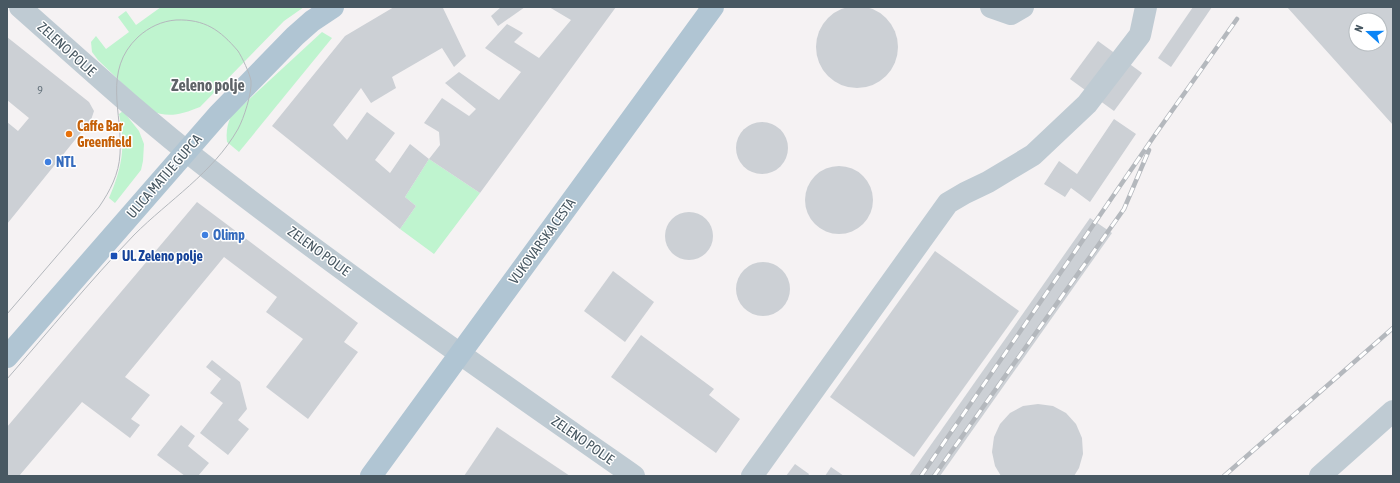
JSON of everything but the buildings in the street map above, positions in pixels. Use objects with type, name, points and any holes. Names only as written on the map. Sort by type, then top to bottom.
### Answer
[{"type":"main road","name":"ULICA MATIJE GUPCA","points":[[7,357],[218,115],[295,36],[312,21],[333,7]]},
{"type":"main road","name":"VUKOVARSKA CESTA","points":[[371,476],[713,7]]},
{"type":"street","name":"ZELENO POLJE","points":[[20,7],[126,102],[299,237],[460,354],[634,476]]},
{"type":"street","points":[[991,7],[1011,14],[1023,7]]},
{"type":"street","points":[[752,476],[948,203],[965,192],[988,182],[1033,155],[1087,104],[1140,35],[1146,7]]},
{"type":"street","points":[[1320,476],[1393,411]]},
{"type":"green space","points":[[161,7],[304,7],[284,21],[200,107],[187,112],[169,115],[150,110],[98,60],[92,52],[91,42],[96,36],[106,49],[129,32],[118,17],[126,11],[136,25]]},
{"type":"green space","points":[[322,32],[332,38],[239,152],[227,142],[227,129],[231,116]]},
{"type":"green space","points":[[123,111],[139,131],[144,144],[143,161],[141,170],[115,203],[109,198],[117,177],[122,157],[122,137],[119,114]]},
{"type":"green space","points":[[429,159],[480,193],[434,254],[400,229],[416,206],[405,197]]},
{"type":"tram line","points":[[7,314],[99,207],[113,182],[118,168],[120,154],[117,78],[120,64],[127,50],[138,37],[147,30],[161,23],[176,20],[195,21],[204,24],[225,37],[238,51],[246,66],[251,81],[250,92],[243,119],[228,145],[203,173],[134,235],[7,379]]},
{"type":"railway","points":[[921,476],[1157,132],[1237,19]]},
{"type":"railway","points":[[934,476],[1124,209],[1149,150]]},
{"type":"railway","points":[[1224,476],[1393,328]]},
{"type":"place","name":"Caffe Bar Greenfield","points":[[69,134]]},
{"type":"place","name":"NTL","points":[[48,162]]},
{"type":"place","name":"Olimp","points":[[205,235]]},
{"type":"place","name":"Ul. Zeleno polje","points":[[114,256]]},
{"type":"district","name":"Zeleno polje","points":[[208,85]]}]
